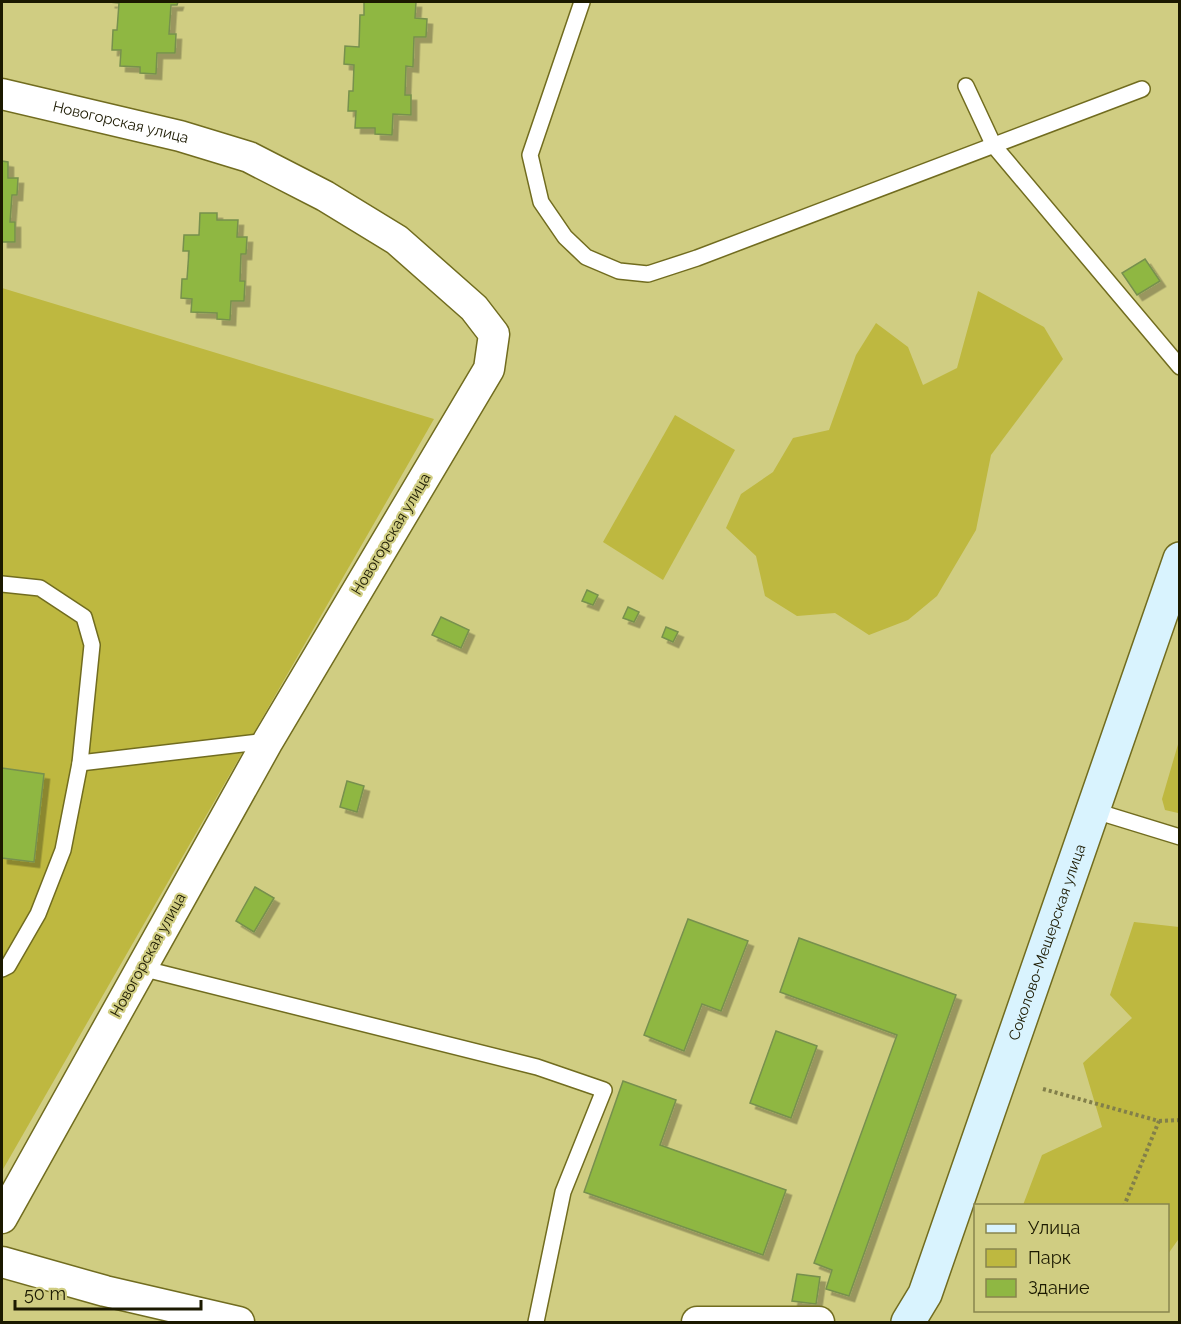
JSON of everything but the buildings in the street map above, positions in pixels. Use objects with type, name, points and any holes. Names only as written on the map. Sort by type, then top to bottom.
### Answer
[{"type":"street","name":"Новогорская улица","points":[[2,94],[180,136],[249,157],[325,196],[398,240],[474,308],[494,334],[489,369],[268,741],[2,1218]]},
{"type":"street","name":"Соколово-Мещерская улица","points":[[908,1323],[925,1294],[1179,559]]},
{"type":"street","points":[[2,1262],[225,1321]]},
{"type":"street","points":[[697,1323],[819,1323]]},
{"type":"lane","points":[[582,2],[530,154],[541,202],[565,237],[586,257],[619,271],[648,274],[658,271],[1142,89]]},
{"type":"lane","points":[[966,86],[994,146],[1179,367]]},
{"type":"lane","points":[[2,584],[40,588],[84,617],[92,645],[80,763],[63,850],[38,914],[8,966],[2,969]]},
{"type":"lane","points":[[80,763],[268,741]]},
{"type":"lane","points":[[1092,810],[1179,837]]},
{"type":"lane","points":[[141,968],[537,1067],[604,1090],[562,1192],[536,1323]]},
{"type":"path","points":[[1043,1089],[1159,1121],[1179,1120]]},
{"type":"path","points":[[1125,1204],[1159,1121]]},
{"type":"green space","points":[[2,288],[434,419],[2,1171]]},
{"type":"green space","points":[[978,291],[1044,327],[1063,359],[991,455],[976,530],[937,596],[908,620],[869,635],[835,613],[797,616],[765,596],[756,556],[726,528],[741,494],[773,472],[793,438],[829,430],[856,355],[876,323],[908,347],[923,385],[957,368]]},
{"type":"green space","points":[[675,415],[735,450],[663,580],[603,542]]},
{"type":"green space","points":[[1179,741],[1180,812],[1178,813],[1165,810],[1162,799]]},
{"type":"green space","points":[[1134,922],[1179,927],[1180,1237],[1169,1253],[1169,1204],[1023,1204],[1042,1155],[1102,1127],[1083,1063],[1132,1018],[1110,995]]}]
